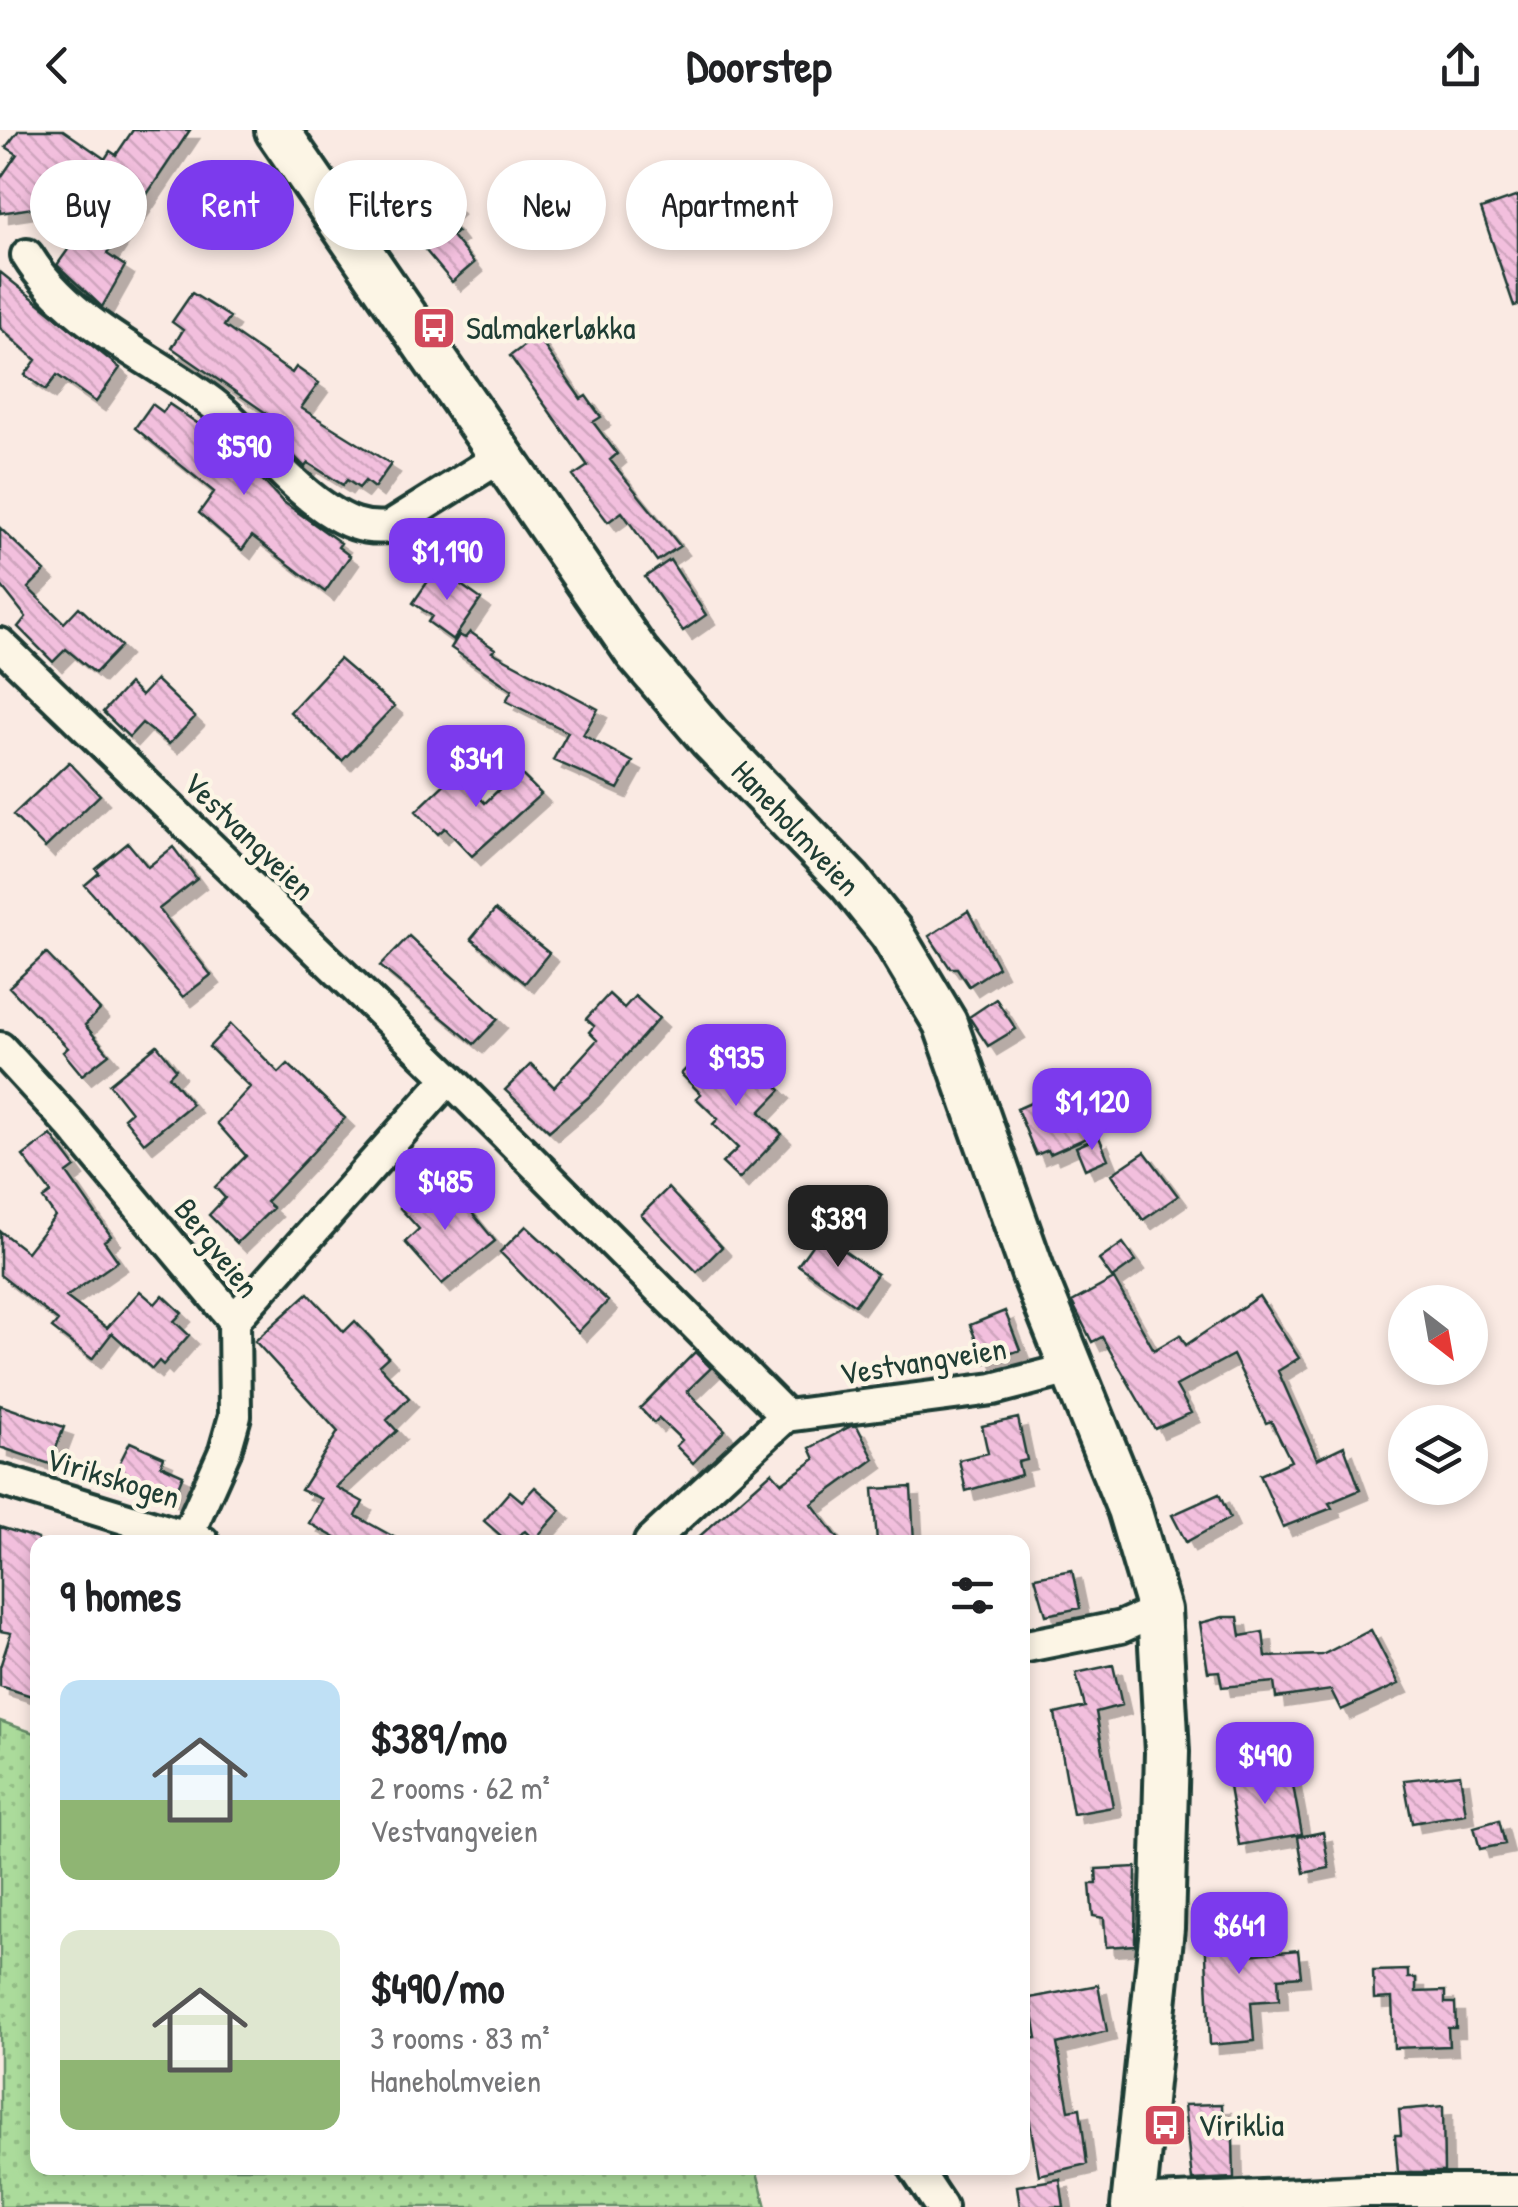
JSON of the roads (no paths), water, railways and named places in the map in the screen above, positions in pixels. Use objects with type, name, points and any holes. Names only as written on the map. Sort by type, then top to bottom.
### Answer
[{"type":"main road","name":"Haneholmveien","points":[[277,130],[637,653],[701,728],[850,882],[914,968],[962,1066],[1070,1369],[1129,1509],[1159,1610],[1168,1752],[1162,1928],[1134,2204]]},
{"type":"street","points":[[27,255],[58,298],[212,403],[290,483],[352,524],[369,529],[389,527],[502,456]]},
{"type":"street","name":"Vestvangveien","points":[[0,644],[449,1078],[786,1416],[992,1389],[1070,1369]]},
{"type":"street","name":"Bergveien","points":[[0,1048],[71,1124],[234,1320],[235,1416],[199,1535]]},
{"type":"street","points":[[234,1320],[449,1078]]},
{"type":"street","points":[[658,1535],[786,1416]]},
{"type":"street","name":"Virikskogen","points":[[0,1480],[181,1535]]},
{"type":"street","points":[[1030,1645],[1121,1627],[1159,1610]]},
{"type":"street","points":[[920,2175],[941,2207]]},
{"type":"street","points":[[1134,2204],[1366,2191],[1518,2191]]},
{"type":"place","name":"Salmakerløkka","points":[[434,328]]},
{"type":"place","name":"Viriklia","points":[[1165,2125]]}]
